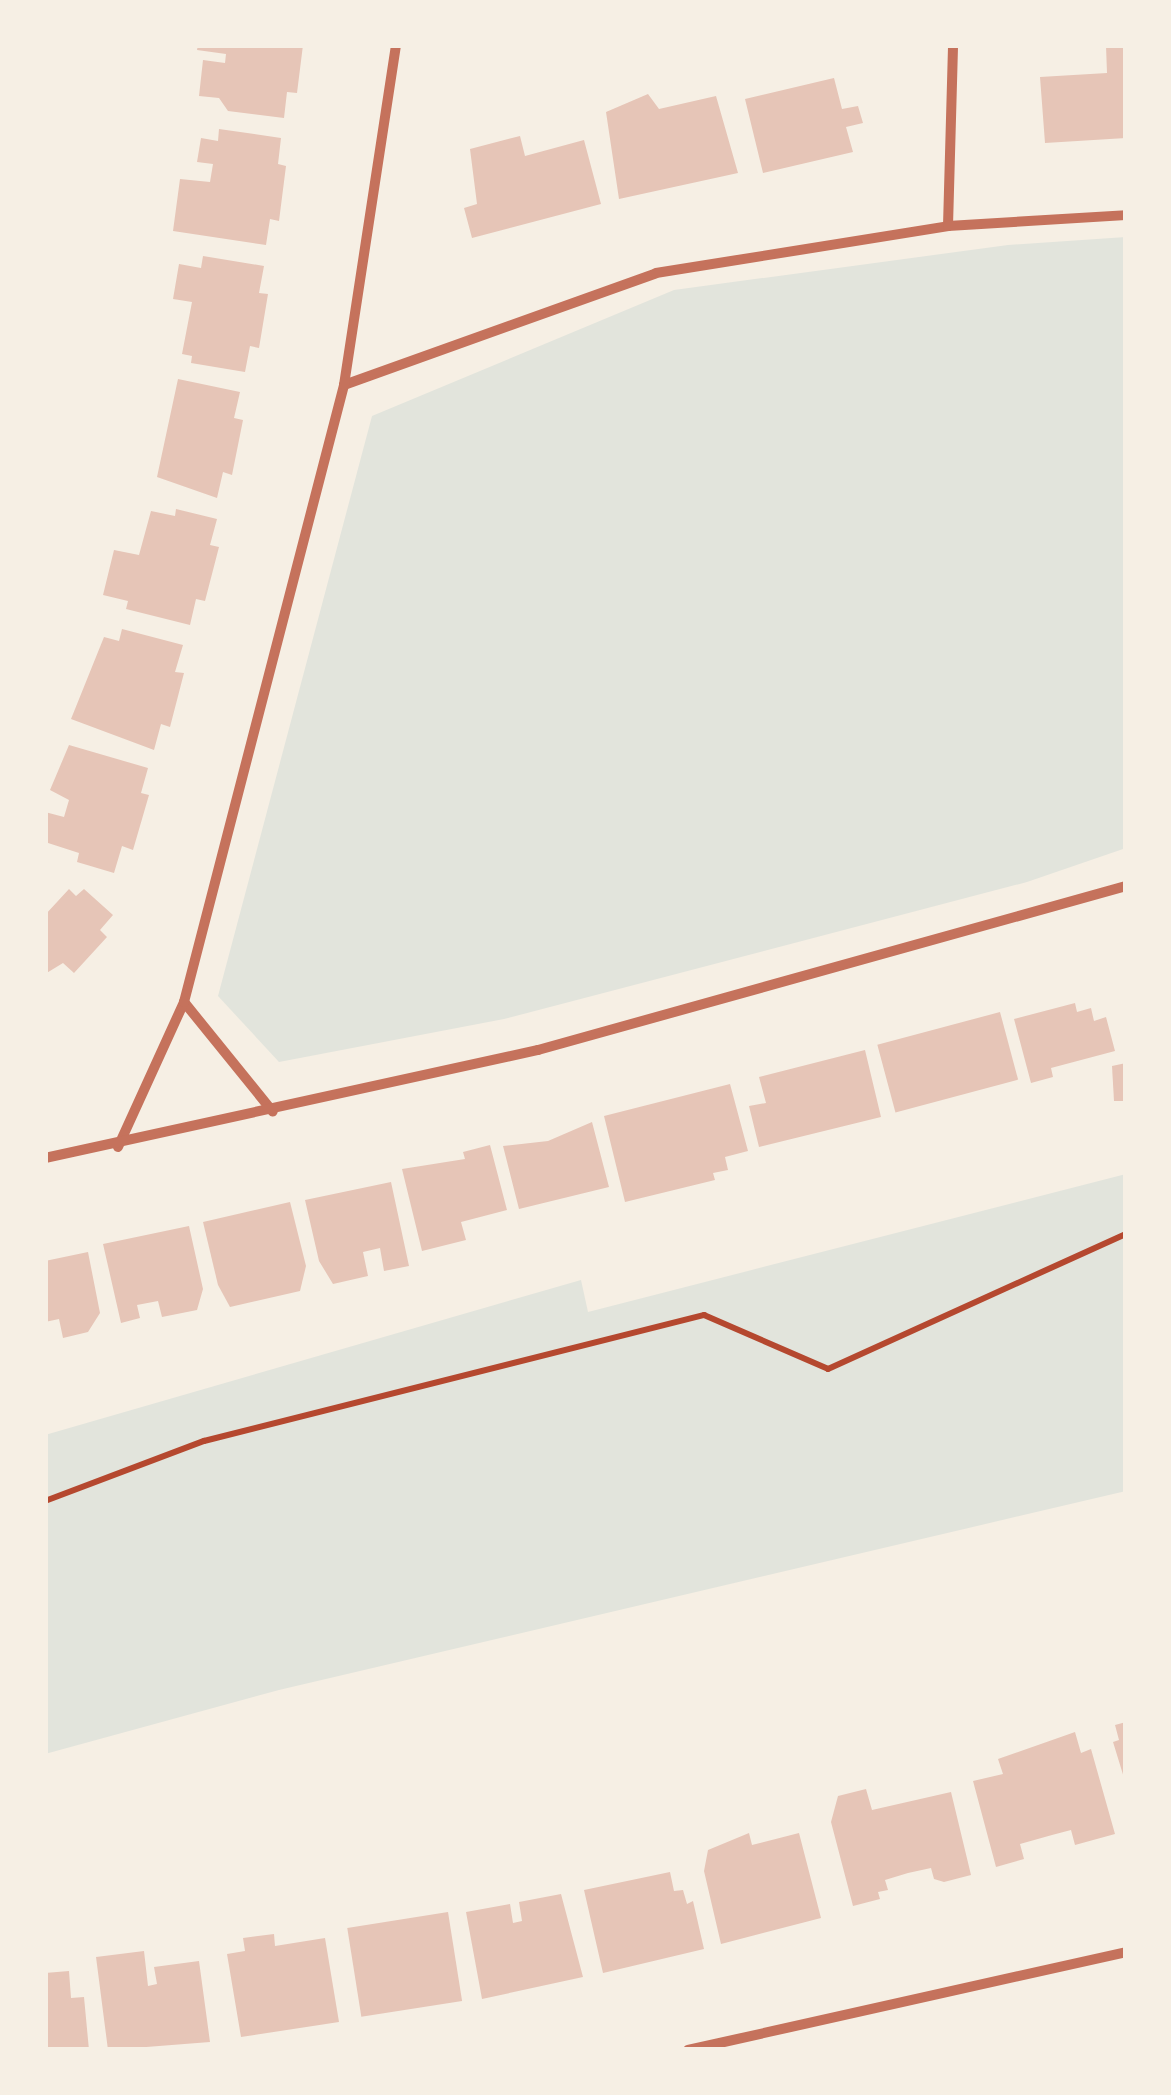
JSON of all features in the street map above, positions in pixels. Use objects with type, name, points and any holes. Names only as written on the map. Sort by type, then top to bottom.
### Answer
[{"type":"street","points":[[118,1147],[184,1002],[344,385],[396,45]]},
{"type":"street","points":[[948,226],[953,45]]},
{"type":"street","points":[[344,385],[656,273],[948,226],[1126,215]]},
{"type":"street","points":[[45,1158],[118,1147],[538,1050],[1126,886]]},
{"type":"street","points":[[184,1002],[273,1112]]},
{"type":"street","points":[[688,2050],[1126,1952]]},
{"type":"path","points":[[45,1502],[204,1441],[704,1315],[828,1369],[1126,1234]]},
{"type":"shaded area","points":[[1126,237],[1126,848],[1027,882],[504,1019],[279,1062],[218,996],[372,416],[674,290],[1008,245]]},
{"type":"shaded area","points":[[1126,1174],[1126,1491],[279,1690],[45,1754],[45,1435],[581,1280],[588,1312]]},
{"type":"building","points":[[198,45],[303,45],[297,93],[287,92],[284,118],[228,111],[219,98],[199,96],[203,60],[225,63],[226,54],[197,50]]},
{"type":"building","points":[[1126,45],[1126,138],[1045,143],[1040,77],[1107,73],[1106,46]]},
{"type":"building","points":[[834,78],[842,109],[858,106],[863,123],[846,127],[853,152],[763,173],[745,99]]},
{"type":"building","points":[[648,94],[659,109],[716,96],[738,173],[619,199],[606,112]]},
{"type":"building","points":[[219,129],[281,138],[278,164],[286,166],[279,221],[270,219],[266,245],[173,231],[180,179],[210,182],[213,164],[197,162],[201,138],[218,141]]},
{"type":"building","points":[[520,136],[525,156],[584,140],[601,204],[472,238],[464,208],[477,204],[470,149]]},
{"type":"building","points":[[203,256],[264,266],[259,293],[268,294],[259,348],[250,346],[245,372],[191,363],[192,356],[182,354],[192,302],[173,299],[179,264],[201,268]]},
{"type":"building","points":[[178,379],[240,392],[234,418],[243,420],[232,475],[223,472],[217,498],[157,477]]},
{"type":"building","points":[[176,509],[217,519],[210,545],[219,547],[205,601],[196,599],[190,625],[126,609],[128,601],[103,595],[114,550],[139,555],[151,511],[175,516]]},
{"type":"building","points":[[122,629],[183,645],[175,672],[184,673],[170,727],[161,724],[154,750],[71,719],[104,637],[119,641]]},
{"type":"building","points":[[69,745],[148,768],[141,793],[149,795],[133,850],[122,846],[114,873],[77,862],[79,853],[45,842],[45,812],[64,817],[69,800],[50,790]]},
{"type":"building","points":[[69,889],[76,896],[84,889],[113,915],[100,930],[107,937],[74,973],[63,963],[45,974],[45,915]]},
{"type":"building","points":[[1075,1003],[1077,1012],[1091,1008],[1094,1021],[1106,1017],[1115,1051],[1051,1068],[1053,1077],[1031,1083],[1014,1019]]},
{"type":"building","points":[[1000,1012],[1018,1080],[895,1112],[877,1045]]},
{"type":"building","points":[[865,1050],[881,1117],[759,1147],[749,1106],[766,1103],[759,1077]]},
{"type":"building","points":[[1126,1063],[1126,1101],[1114,1101],[1112,1066]]},
{"type":"building","points":[[730,1084],[748,1151],[725,1157],[728,1170],[713,1173],[715,1180],[625,1202],[604,1116]]},
{"type":"building","points":[[592,1122],[609,1187],[519,1209],[503,1146],[548,1141]]},
{"type":"building","points":[[490,1145],[507,1210],[461,1222],[466,1240],[422,1251],[402,1169],[465,1159],[463,1152]]},
{"type":"building","points":[[391,1182],[409,1266],[384,1271],[380,1248],[363,1252],[368,1276],[333,1284],[319,1261],[305,1200]]},
{"type":"building","points":[[290,1202],[306,1266],[300,1291],[230,1307],[218,1285],[203,1222]]},
{"type":"building","points":[[189,1226],[203,1289],[197,1310],[162,1317],[158,1301],[137,1305],[140,1318],[121,1323],[103,1244]]},
{"type":"building","points":[[88,1252],[100,1313],[88,1332],[63,1338],[59,1319],[45,1322],[45,1261]]},
{"type":"building","points":[[1126,1722],[1125,1781],[1113,1742],[1119,1740],[1115,1725]]},
{"type":"building","points":[[1075,1732],[1081,1753],[1091,1749],[1115,1834],[1075,1845],[1071,1830],[1052,1835],[1020,1844],[1024,1859],[996,1867],[973,1781],[1003,1774],[998,1759]]},
{"type":"building","points":[[866,1789],[872,1810],[951,1792],[971,1875],[944,1882],[934,1879],[931,1868],[908,1873],[885,1880],[888,1890],[878,1892],[880,1899],[853,1906],[831,1822],[838,1796]]},
{"type":"building","points":[[749,1833],[752,1845],[799,1833],[821,1918],[721,1944],[704,1871],[708,1850]]},
{"type":"building","points":[[670,1872],[674,1891],[683,1890],[687,1904],[693,1901],[704,1949],[603,1973],[584,1890]]},
{"type":"building","points":[[561,1894],[583,1977],[482,1999],[466,1912],[510,1904],[513,1923],[522,1921],[519,1902]]},
{"type":"building","points":[[448,1912],[462,2001],[361,2017],[347,1928]]},
{"type":"building","points":[[274,1934],[275,1946],[325,1938],[339,2022],[241,2037],[227,1954],[245,1951],[243,1938]]},
{"type":"building","points":[[144,1951],[148,1986],[157,1984],[154,1967],[199,1961],[210,2042],[108,2050],[96,1957]]},
{"type":"building","points":[[69,1971],[71,1998],[84,1997],[89,2050],[45,2050],[45,1973]]}]
